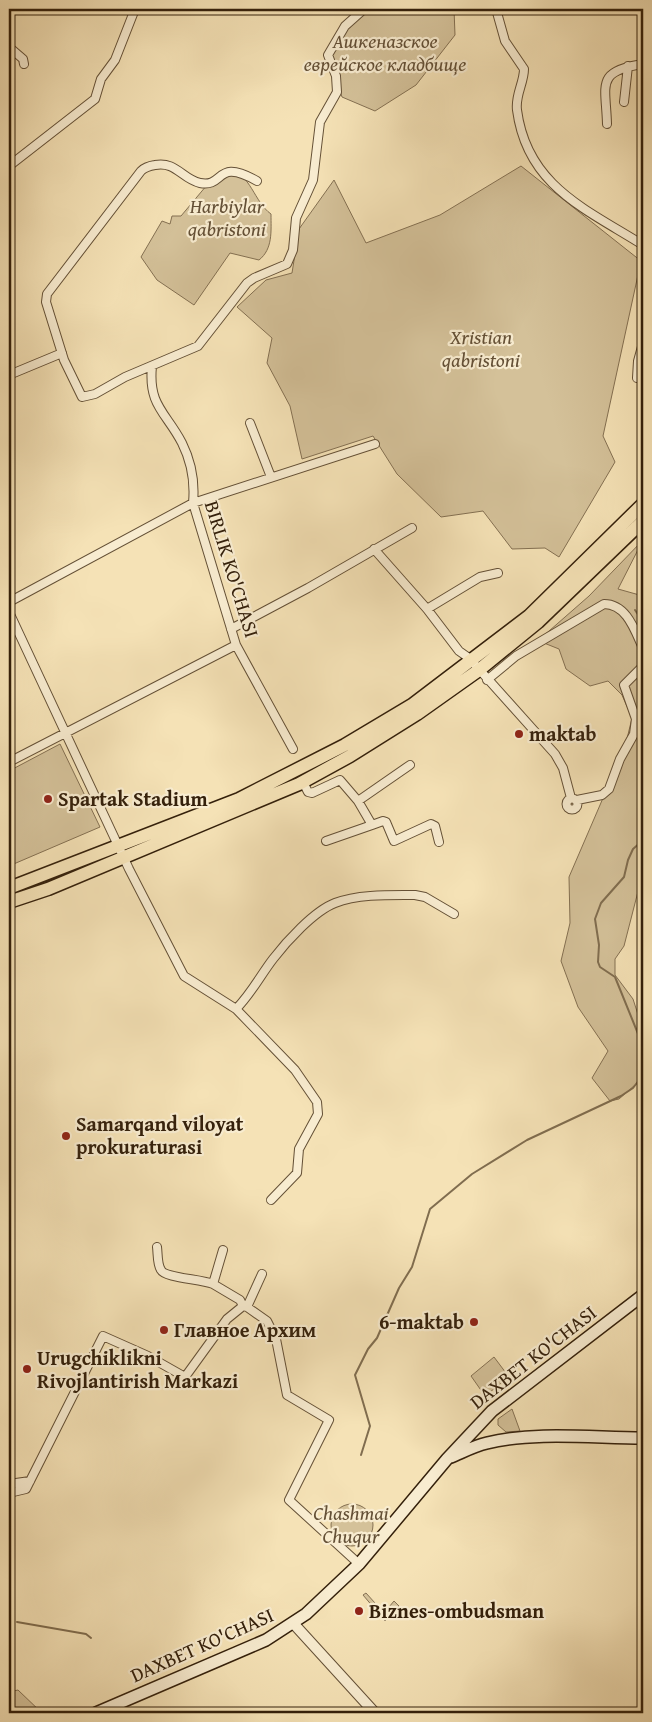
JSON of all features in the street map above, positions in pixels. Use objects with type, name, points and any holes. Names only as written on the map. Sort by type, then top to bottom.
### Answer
[{"type":"main road","points":[[9,888],[303,782],[417,714],[475,666],[530,616],[643,504]]},
{"type":"main road","points":[[9,902],[48,889],[120,847],[239,799],[303,768],[412,705],[475,666],[538,622],[643,521]]},
{"type":"main road","name":"DAXBET KO'CHASI","points":[[96,1713],[256,1644],[293,1623],[327,1596],[359,1564],[447,1459],[495,1408],[643,1294]]},
{"type":"main road","points":[[447,1459],[478,1446],[507,1439],[540,1437],[643,1438]]},
{"type":"street","points":[[9,166],[95,99],[101,79],[115,60],[135,9]]},
{"type":"street","points":[[257,181],[232,170],[227,171],[211,182],[200,183],[172,166],[163,163],[145,167],[47,294],[46,302],[62,353],[82,397],[95,394],[124,377],[198,346],[247,283],[254,278],[282,268],[290,259],[296,218],[308,194],[316,166],[320,122],[337,92],[336,76],[328,55],[345,26],[364,9]]},
{"type":"street","points":[[496,9],[505,41],[524,69],[516,98],[517,110],[532,161],[553,184],[579,206],[643,245]]},
{"type":"street","points":[[9,47],[23,59],[24,64]]},
{"type":"street","points":[[606,124],[604,91],[606,82],[611,75],[628,66],[643,64]]},
{"type":"street","points":[[624,102],[628,66]]},
{"type":"street","points":[[637,378],[638,361],[643,343]]},
{"type":"street","points":[[9,374],[62,353]]},
{"type":"street","name":"BIRLIK KO'CHASI","points":[[152,366],[152,389],[157,404],[181,442],[188,459],[194,490],[193,503],[236,645],[293,749]]},
{"type":"street","points":[[250,423],[271,477]]},
{"type":"street","points":[[9,602],[193,503],[375,444]]},
{"type":"street","points":[[231,629],[308,588],[412,528]]},
{"type":"street","points":[[374,549],[427,609],[460,651],[555,754],[563,768],[574,799],[602,795],[612,783],[620,759],[630,743],[636,726],[634,712],[624,685],[643,666]]},
{"type":"street","points":[[427,609],[480,576],[498,573]]},
{"type":"street","points":[[487,680],[516,656],[604,604],[615,606],[627,617],[643,648]]},
{"type":"street","points":[[9,612],[120,847],[184,976],[236,1008],[295,1070],[319,1108],[318,1114],[300,1149],[297,1173],[272,1200]]},
{"type":"street","points":[[9,762],[236,645]]},
{"type":"street","points":[[358,801],[410,765]]},
{"type":"street","points":[[303,782],[308,792],[312,793],[340,780],[358,801],[372,825]]},
{"type":"street","points":[[326,841],[385,821],[395,841],[433,824],[438,842]]},
{"type":"street","points":[[236,1008],[250,993],[283,946],[325,908],[334,903],[349,899],[415,895],[425,898],[454,914]]},
{"type":"street","points":[[157,1247],[160,1269],[163,1274],[201,1279],[213,1284],[240,1300],[245,1306],[267,1321],[276,1339],[287,1395],[329,1420],[290,1500],[359,1564]]},
{"type":"street","points":[[213,1284],[223,1250]]},
{"type":"street","points":[[9,1493],[26,1490],[104,1336],[148,1356],[185,1377],[228,1319],[245,1306],[262,1274]]},
{"type":"street","points":[[9,1484],[30,1480]]},
{"type":"street","points":[[293,1623],[375,1713]]},
{"type":"green space","name":"Ашкеназское еврейское кладбище","points":[[371,9],[454,9],[455,35],[416,85],[375,111],[342,97],[329,56],[343,29]]},
{"type":"green space","name":"Xristian qabristoni","points":[[521,166],[641,261],[603,436],[615,462],[559,557],[545,548],[512,549],[483,511],[441,517],[397,474],[373,436],[302,459],[290,406],[267,363],[272,338],[237,307],[266,280],[292,273],[299,229],[334,180],[366,243],[440,215]]},
{"type":"green space","name":"Harbiylar qabristoni","points":[[228,168],[242,176],[260,203],[271,214],[269,245],[264,256],[259,260],[230,253],[194,305],[157,280],[141,257],[162,221],[170,224],[172,216],[181,216],[212,179]]},
{"type":"green space","points":[[643,540],[618,589],[643,596],[643,872],[624,946],[615,959],[615,975],[633,999],[643,1030],[643,1078],[619,1099],[610,1101],[592,1078],[608,1051],[578,1007],[561,961],[570,923],[569,877],[625,747],[632,718],[622,695],[608,681],[590,686],[566,669],[559,649],[544,643],[541,638],[589,596]]},
{"type":"green space","name":"Spartak Stadium","points":[[60,744],[100,827],[9,866],[9,771]]},
{"type":"green space","points":[[494,1357],[509,1377],[485,1396],[471,1376]]},
{"type":"green space","points":[[512,1409],[520,1431],[506,1432],[498,1425],[498,1419]]},
{"type":"green space","name":"Chashmai Chuqur","points":[[348,1504],[356,1504],[367,1510],[373,1525],[367,1540],[356,1546],[348,1546],[337,1540],[331,1529],[331,1521],[337,1510]]},
{"type":"green space","points":[[366,1593],[384,1613],[394,1601],[399,1606],[385,1621],[363,1595]]},
{"type":"green space","points":[[18,1690],[42,1713],[9,1713],[9,1692]]},
{"type":"waterway","points":[[635,610],[643,622]]},
{"type":"waterway","points":[[643,832],[641,842],[633,849],[628,860],[624,877],[601,903],[595,919],[599,945],[598,962],[600,967],[615,977],[643,1046]]},
{"type":"waterway","points":[[361,1455],[370,1426],[355,1375],[368,1349],[377,1338],[399,1288],[412,1267],[430,1209],[472,1174],[527,1140],[621,1096],[633,1088],[643,1075]]},
{"type":"waterway","points":[[17,1622],[86,1634],[91,1638]]},
{"type":"place","name":"maktab","points":[[519,734]]},
{"type":"place","name":"Spartak Stadium","points":[[48,799]]},
{"type":"place","name":"Samarqand viloyat prokuraturasi","points":[[66,1136]]},
{"type":"place","name":"6-maktab","points":[[474,1322]]},
{"type":"place","name":"Главное Архим","points":[[164,1330]]},
{"type":"place","name":"Urugchiklikni Rivojlantirish Markazi","points":[[27,1369]]},
{"type":"place","name":"Biznes-ombudsman","points":[[359,1611]]}]
